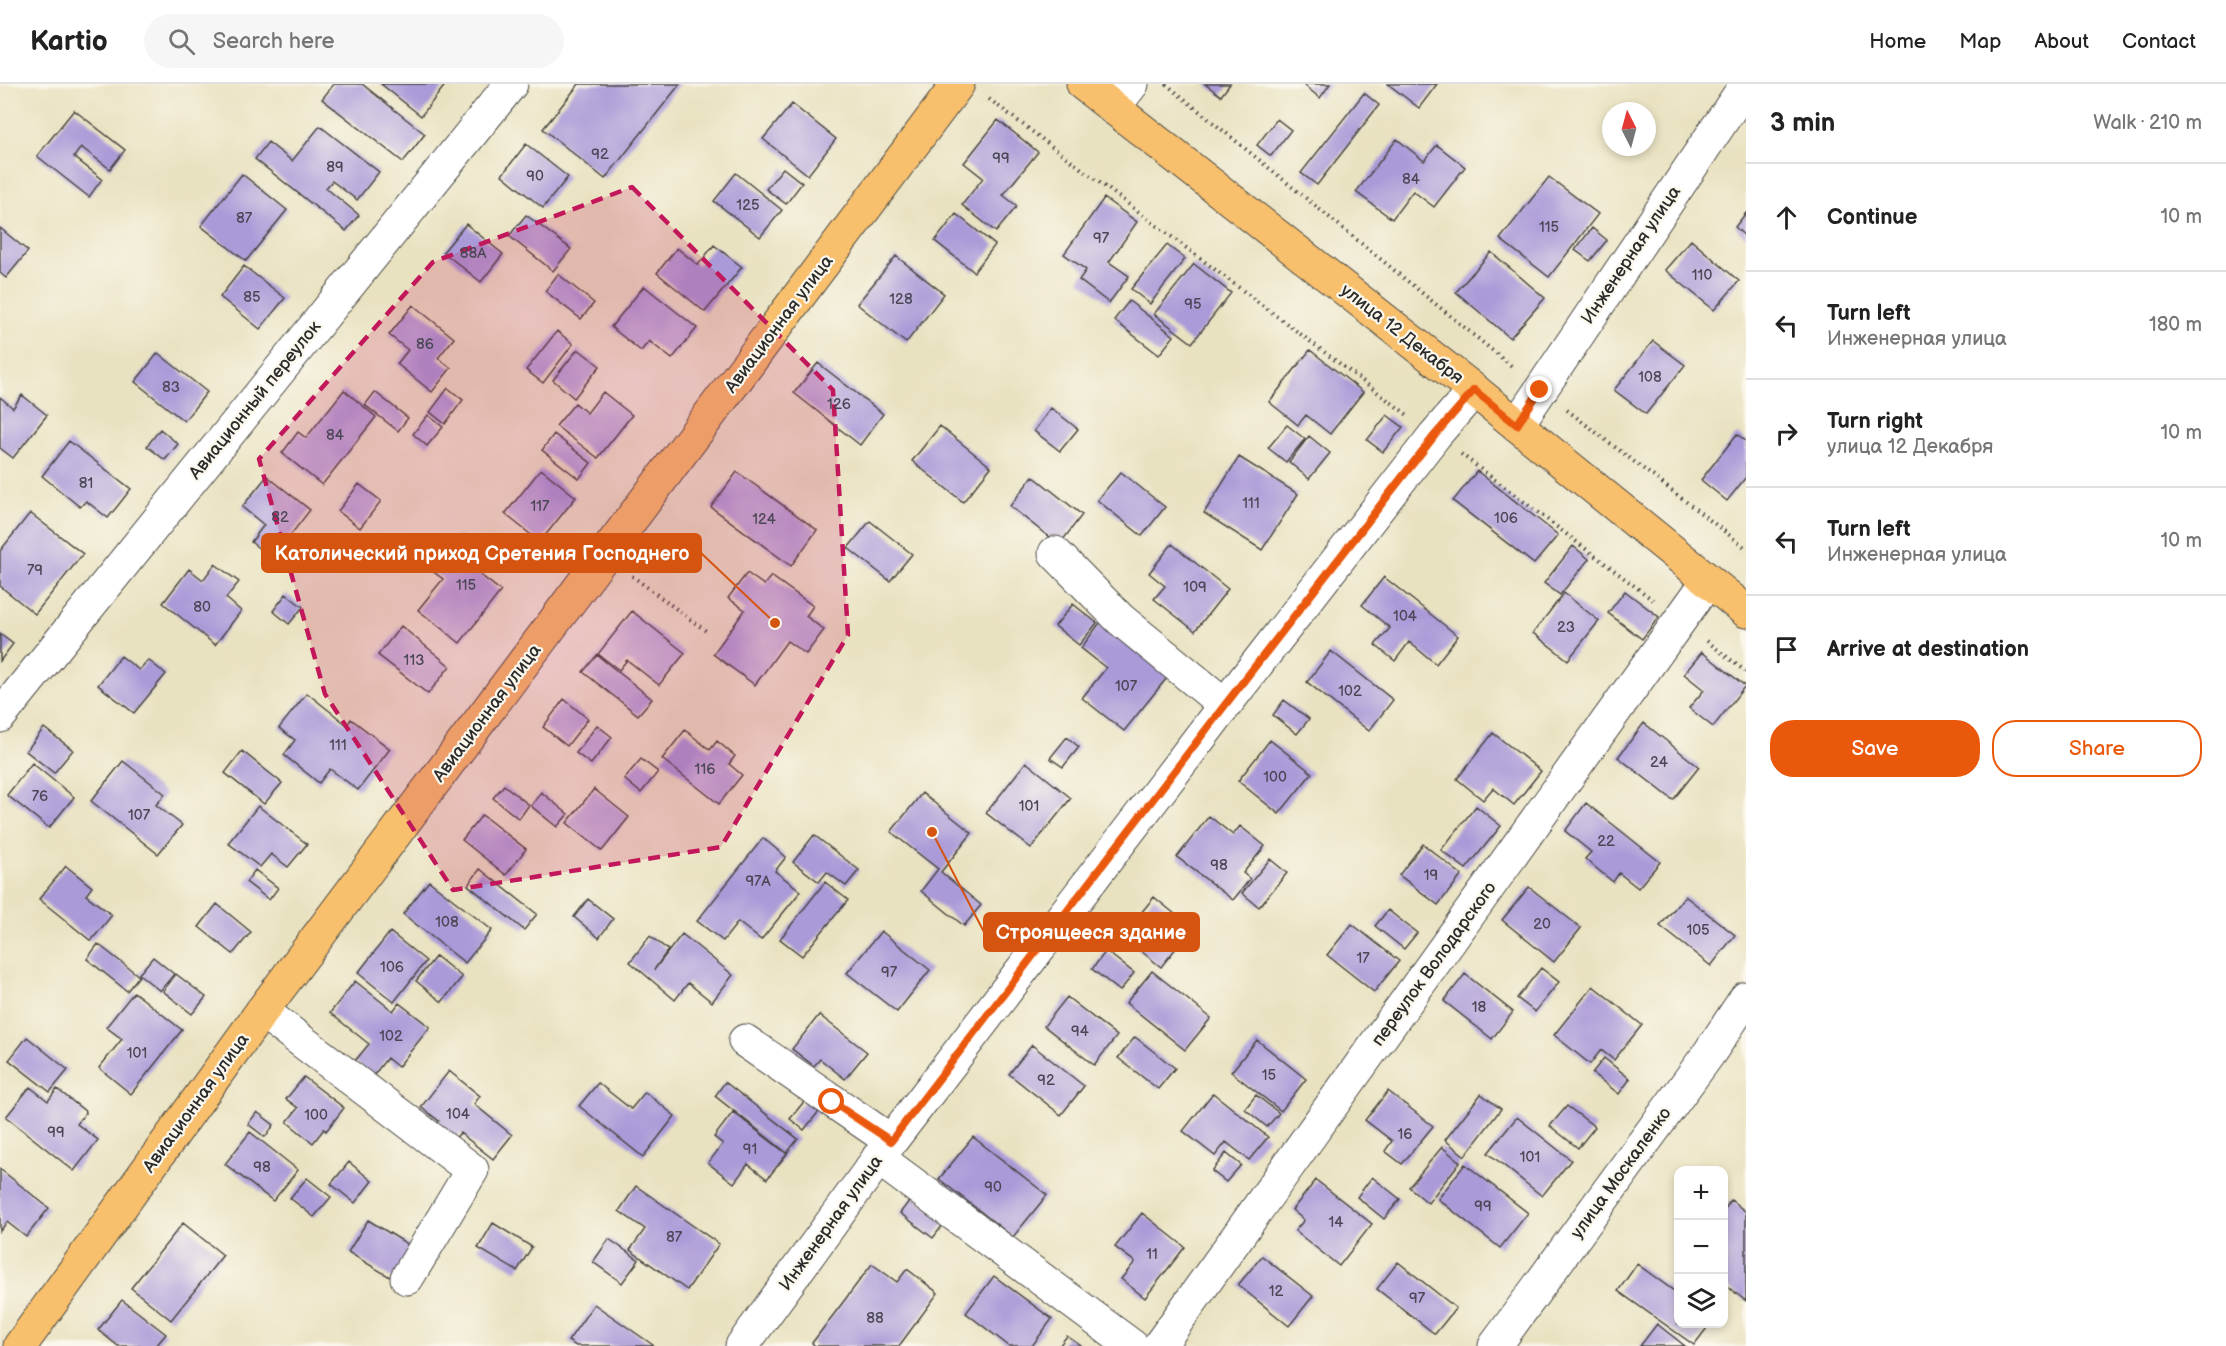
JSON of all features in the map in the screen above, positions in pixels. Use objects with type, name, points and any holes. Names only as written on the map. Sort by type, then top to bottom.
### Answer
[{"type":"main road","name":"Авиационная улица","points":[[20,1346],[262,1011],[958,84]]},
{"type":"main road","name":"улица 12 Декабря","points":[[1083,84],[1123,96],[1474,390],[1746,611]]},
{"type":"street","name":"Авиационный переулок","points":[[0,717],[511,84]]},
{"type":"street","name":"Инженерная улица","points":[[1517,425],[1746,85]]},
{"type":"street","name":"Инженерная улица","points":[[742,1346],[884,1150],[1225,705],[1435,435],[1474,390]]},
{"type":"street","points":[[1055,553],[1120,619],[1225,705]]},
{"type":"street","name":"переулок Володарского","points":[[1159,1346],[1708,581]]},
{"type":"street","name":"улица Москаленко","points":[[1495,1346],[1710,1052],[1746,998]]},
{"type":"street","points":[[262,1011],[472,1170],[406,1278]]},
{"type":"street","points":[[745,1041],[1132,1346]]},
{"type":"path","points":[[1166,84],[1540,390],[1746,548]]},
{"type":"path","points":[[988,98],[1746,672]]},
{"type":"path","points":[[605,556],[706,631]]},
{"type":"highlighted area","points":[[632,187],[833,390],[848,635],[721,847],[453,890],[325,694],[259,459],[433,262]]},
{"type":"building","points":[[334,84],[362,84],[425,134],[403,162],[322,99]]},
{"type":"building","points":[[381,84],[446,84],[421,116]]},
{"type":"building","points":[[579,84],[680,84],[605,179],[543,129]]},
{"type":"building","points":[[1205,84],[1230,84],[1221,96]]},
{"type":"building","points":[[1307,84],[1330,84],[1320,98],[1305,86]]},
{"type":"building","points":[[1388,84],[1437,84],[1419,108]]},
{"type":"building","points":[[1364,93],[1379,105],[1317,185],[1301,173]]},
{"type":"building","points":[[792,104],[836,139],[808,175],[763,139]]},
{"type":"building","points":[[74,110],[125,150],[110,169],[81,147],[74,157],[102,179],[89,197],[37,156]]},
{"type":"building","points":[[1277,119],[1291,130],[1271,156],[1257,145]]},
{"type":"building","points":[[998,120],[1038,152],[1003,195],[1017,206],[996,232],[962,205],[983,178],[964,163]]},
{"type":"building","points":[[320,126],[379,172],[357,200],[332,181],[326,188],[359,215],[346,231],[255,159],[268,142],[292,161]]},
{"type":"building","points":[[1397,139],[1424,161],[1437,145],[1465,167],[1434,207],[1413,191],[1392,219],[1356,192]]},
{"type":"building","points":[[526,144],[568,177],[543,208],[502,175]]},
{"type":"building","points":[[783,168],[802,183],[786,204],[766,189]]},
{"type":"building","points":[[736,173],[782,210],[760,237],[714,201]]},
{"type":"building","points":[[242,174],[287,210],[246,261],[201,226]]},
{"type":"building","points":[[1549,177],[1598,214],[1549,277],[1500,239]]},
{"type":"building","points":[[1104,198],[1137,222],[1109,262],[1129,276],[1109,303],[1079,280],[1086,270],[1064,254]]},
{"type":"building","points":[[1746,213],[1746,237],[1735,227]]},
{"type":"building","points":[[956,214],[995,245],[974,272],[935,241]]},
{"type":"building","points":[[526,215],[571,249],[553,271],[509,236]]},
{"type":"building","points":[[466,224],[503,254],[481,282],[443,252]]},
{"type":"building","points":[[0,228],[28,251],[6,278],[0,273]]},
{"type":"building","points":[[1592,228],[1607,240],[1590,261],[1575,250]]},
{"type":"building","points":[[1691,240],[1739,281],[1714,310],[1665,270]]},
{"type":"building","points":[[714,245],[742,267],[705,312],[657,273],[677,248],[698,265]]},
{"type":"building","points":[[1167,245],[1185,259],[1150,304],[1131,289]]},
{"type":"building","points":[[1491,252],[1545,298],[1510,338],[1456,292]]},
{"type":"building","points":[[896,256],[944,294],[906,343],[857,304]]},
{"type":"building","points":[[1194,264],[1231,293],[1192,343],[1154,314]]},
{"type":"building","points":[[244,266],[285,298],[260,329],[220,297]]},
{"type":"building","points":[[558,274],[594,303],[581,319],[545,291]]},
{"type":"building","points":[[644,286],[697,328],[672,359],[649,341],[641,351],[611,327]]},
{"type":"building","points":[[1129,301],[1174,336],[1159,355],[1114,320]]},
{"type":"building","points":[[413,305],[454,338],[438,358],[451,368],[432,392],[397,364],[408,350],[389,335]]},
{"type":"building","points":[[557,331],[573,344],[543,383],[526,370]]},
{"type":"building","points":[[1653,341],[1685,365],[1646,414],[1614,390]]},
{"type":"building","points":[[578,349],[600,366],[574,398],[553,380]]},
{"type":"building","points":[[1310,350],[1363,392],[1330,434],[1306,415],[1298,425],[1269,402]]},
{"type":"building","points":[[158,353],[207,392],[184,421],[135,382]]},
{"type":"building","points":[[818,363],[883,414],[860,445],[794,393]]},
{"type":"building","points":[[448,388],[463,400],[445,424],[430,412]]},
{"type":"building","points":[[344,390],[376,417],[322,485],[282,453],[298,432],[306,438]]},
{"type":"building","points":[[375,392],[408,418],[398,431],[365,405]]},
{"type":"building","points":[[603,392],[632,415],[598,458],[556,426],[575,403],[587,413]]},
{"type":"building","points":[[22,395],[47,415],[13,458],[0,448],[0,397],[13,408]]},
{"type":"building","points":[[1051,408],[1078,429],[1060,451],[1034,431]]},
{"type":"building","points":[[428,415],[443,427],[427,446],[413,434]]},
{"type":"building","points":[[1387,415],[1403,427],[1383,452],[1367,440]]},
{"type":"building","points":[[1287,425],[1305,439],[1286,462],[1268,448]]},
{"type":"building","points":[[940,426],[991,467],[963,502],[912,461]]},
{"type":"building","points":[[160,429],[178,444],[165,460],[147,446]]},
{"type":"building","points":[[554,434],[591,463],[579,479],[542,450]]},
{"type":"building","points":[[1737,434],[1746,441],[1746,477],[1727,501],[1701,480]]},
{"type":"building","points":[[1309,436],[1330,453],[1309,479],[1289,462]]},
{"type":"building","points":[[69,441],[131,489],[108,518],[86,501],[80,507],[42,476]]},
{"type":"building","points":[[1239,457],[1298,494],[1262,550],[1204,513]]},
{"type":"building","points":[[541,469],[576,497],[540,542],[505,514]]},
{"type":"building","points":[[1477,471],[1558,535],[1534,564],[1453,501]]},
{"type":"building","points":[[737,472],[817,530],[791,566],[711,507]]},
{"type":"building","points":[[1121,472],[1165,507],[1142,536],[1097,500]]},
{"type":"building","points":[[267,476],[310,510],[272,559],[251,542],[264,525],[242,507]]},
{"type":"building","points":[[1033,476],[1082,515],[1059,545],[1010,506]]},
{"type":"building","points":[[359,484],[381,501],[360,528],[338,511]]},
{"type":"building","points":[[30,513],[83,554],[35,614],[0,586],[0,551]]},
{"type":"building","points":[[870,521],[912,554],[890,581],[848,548]]},
{"type":"building","points":[[458,536],[488,560],[478,573],[501,591],[460,643],[418,610],[443,579],[431,570]]},
{"type":"building","points":[[1172,544],[1228,589],[1195,631],[1154,599],[1165,586],[1149,573]]},
{"type":"building","points":[[1573,546],[1589,559],[1560,595],[1544,583]]},
{"type":"building","points":[[215,564],[239,582],[226,598],[241,611],[215,645],[163,603],[189,569],[203,580]]},
{"type":"building","points":[[747,573],[764,585],[771,576],[813,606],[806,616],[824,630],[806,654],[787,641],[755,685],[713,654],[745,610],[728,598]]},
{"type":"building","points":[[1384,577],[1458,636],[1436,664],[1409,642],[1395,661],[1375,645],[1390,628],[1362,605]]},
{"type":"building","points":[[1625,591],[1659,617],[1642,639],[1608,613]]},
{"type":"building","points":[[1564,593],[1599,621],[1568,660],[1533,633]]},
{"type":"building","points":[[286,594],[303,607],[289,624],[273,611]]},
{"type":"building","points":[[1073,604],[1097,623],[1079,645],[1055,626]]},
{"type":"building","points":[[632,611],[685,653],[659,685],[627,660],[619,670],[598,654]]},
{"type":"building","points":[[1102,620],[1170,674],[1124,731],[1082,698],[1106,668],[1081,648]]},
{"type":"building","points":[[401,626],[450,666],[428,694],[378,655]]},
{"type":"building","points":[[0,634],[13,644],[0,661]]},
{"type":"building","points":[[1331,651],[1393,700],[1369,731],[1307,682]]},
{"type":"building","points":[[1702,652],[1745,686],[1713,727],[1689,708],[1704,690],[1684,674]]},
{"type":"building","points":[[597,655],[652,699],[638,715],[583,672]]},
{"type":"building","points":[[121,656],[139,670],[148,660],[166,674],[134,713],[98,685]]},
{"type":"building","points":[[307,693],[347,725],[351,719],[390,749],[358,790],[330,769],[319,783],[284,755],[295,740],[279,728]]},
{"type":"building","points":[[564,699],[588,719],[567,746],[543,727]]},
{"type":"building","points":[[1284,700],[1309,719],[1297,734],[1273,715]]},
{"type":"building","points":[[1644,723],[1699,767],[1673,800],[1618,757]]},
{"type":"building","points":[[597,725],[612,737],[591,764],[576,753]]},
{"type":"building","points":[[44,728],[73,750],[54,773],[26,751]]},
{"type":"building","points":[[685,730],[710,750],[717,741],[735,756],[729,764],[742,775],[719,804],[662,759]]},
{"type":"building","points":[[1493,733],[1541,771],[1514,805],[1493,788],[1483,800],[1457,779]]},
{"type":"building","points":[[1067,737],[1079,747],[1063,767],[1050,758]]},
{"type":"building","points":[[1270,740],[1312,773],[1279,814],[1238,781]]},
{"type":"building","points":[[242,751],[282,783],[264,804],[225,773]]},
{"type":"building","points":[[641,759],[658,772],[641,793],[624,779]]},
{"type":"building","points":[[123,761],[165,794],[156,805],[182,825],[158,854],[91,801]]},
{"type":"building","points":[[1026,762],[1071,798],[1031,848],[986,813]]},
{"type":"building","points":[[32,763],[74,797],[49,828],[7,795]]},
{"type":"building","points":[[504,785],[529,805],[519,819],[493,798]]},
{"type":"building","points":[[594,789],[629,817],[602,851],[567,823]]},
{"type":"building","points":[[541,792],[568,814],[557,827],[531,806]]},
{"type":"building","points":[[922,793],[972,833],[941,872],[981,905],[964,926],[921,891],[938,869],[891,832]]},
{"type":"building","points":[[1586,803],[1660,862],[1638,888],[1619,873],[1613,882],[1585,859],[1591,852],[1565,831]]},
{"type":"building","points":[[258,806],[307,844],[288,867],[271,854],[260,867],[228,843]]},
{"type":"building","points":[[1476,806],[1501,826],[1466,869],[1441,850]]},
{"type":"building","points":[[482,815],[526,849],[506,875],[462,840]]},
{"type":"building","points":[[1209,816],[1233,835],[1240,826],[1265,846],[1243,873],[1250,879],[1233,900],[1177,857]]},
{"type":"building","points":[[814,835],[859,870],[846,886],[827,872],[819,882],[793,862]]},
{"type":"building","points":[[763,838],[786,857],[775,871],[801,891],[761,940],[738,922],[723,941],[697,921]]},
{"type":"building","points":[[1423,844],[1462,875],[1438,905],[1399,875]]},
{"type":"building","points":[[1270,859],[1287,873],[1259,907],[1242,893]]},
{"type":"building","points":[[66,866],[92,887],[86,895],[112,915],[91,941],[39,899]]},
{"type":"building","points":[[480,869],[537,914],[524,930],[468,885]]},
{"type":"building","points":[[255,870],[278,888],[269,900],[246,882]]},
{"type":"building","points":[[429,881],[492,930],[465,963],[403,914]]},
{"type":"building","points":[[825,882],[848,900],[802,956],[780,939]]},
{"type":"building","points":[[1529,887],[1581,928],[1554,962],[1502,920]]},
{"type":"building","points":[[1685,896],[1735,935],[1711,966],[1660,926]]},
{"type":"building","points":[[1154,897],[1192,928],[1161,967],[1122,936]]},
{"type":"building","points":[[588,899],[613,919],[599,938],[574,917]]},
{"type":"building","points":[[217,904],[251,932],[233,954],[199,927]]},
{"type":"building","points":[[1388,910],[1417,933],[1404,949],[1375,926]]},
{"type":"building","points":[[1352,924],[1399,961],[1374,992],[1327,955]]},
{"type":"building","points":[[881,931],[930,970],[897,1012],[847,973]]},
{"type":"building","points":[[390,932],[426,961],[394,1002],[358,973]]},
{"type":"building","points":[[682,934],[733,975],[712,1002],[688,983],[675,1000],[630,962],[650,936],[668,950],[654,970]]},
{"type":"building","points":[[98,944],[139,976],[127,991],[87,959]]},
{"type":"building","points":[[1106,951],[1134,973],[1120,991],[1092,969]]},
{"type":"building","points":[[436,956],[462,977],[442,1002],[416,981]]},
{"type":"building","points":[[153,957],[174,974],[160,991],[139,974]]},
{"type":"building","points":[[1541,968],[1559,982],[1535,1012],[1517,998]]},
{"type":"building","points":[[1152,971],[1211,1018],[1185,1050],[1126,1003]]},
{"type":"building","points":[[176,974],[206,997],[192,1014],[163,991]]},
{"type":"building","points":[[1465,974],[1513,1012],[1492,1039],[1444,1001]]},
{"type":"building","points":[[355,981],[393,1011],[399,1003],[430,1027],[398,1067],[387,1058],[373,1076],[355,1061],[369,1044],[330,1013]]},
{"type":"building","points":[[1593,986],[1642,1025],[1614,1060],[1601,1050],[1590,1064],[1554,1035]]},
{"type":"building","points":[[134,992],[182,1030],[131,1094],[99,1068],[122,1039],[106,1027]]},
{"type":"building","points":[[1067,997],[1117,1036],[1094,1065],[1044,1026]]},
{"type":"building","points":[[819,1015],[867,1052],[845,1079],[820,1059],[814,1066],[792,1049]]},
{"type":"building","points":[[27,1037],[68,1070],[50,1092],[9,1060]]},
{"type":"building","points":[[1135,1037],[1175,1068],[1158,1089],[1118,1058]]},
{"type":"building","points":[[1257,1040],[1306,1079],[1281,1111],[1231,1072]]},
{"type":"building","points":[[1032,1045],[1084,1086],[1061,1115],[1009,1074]]},
{"type":"building","points":[[1604,1058],[1630,1079],[1619,1094],[1592,1073]]},
{"type":"building","points":[[449,1071],[480,1096],[474,1104],[512,1135],[493,1159],[460,1133],[450,1144],[433,1130],[439,1121],[421,1107]]},
{"type":"building","points":[[304,1077],[344,1108],[313,1143],[287,1122],[298,1108],[286,1099]]},
{"type":"building","points":[[725,1082],[798,1139],[787,1153],[715,1096]]},
{"type":"building","points":[[598,1083],[631,1109],[645,1092],[675,1116],[643,1157],[579,1106]]},
{"type":"building","points":[[30,1087],[48,1101],[57,1089],[86,1112],[77,1124],[98,1140],[74,1171],[6,1117]]},
{"type":"building","points":[[1388,1091],[1433,1126],[1402,1164],[1385,1151],[1392,1141],[1365,1120]]},
{"type":"building","points":[[1213,1093],[1268,1137],[1249,1160],[1226,1142],[1215,1156],[1183,1131]]},
{"type":"building","points":[[1481,1094],[1501,1109],[1465,1156],[1445,1140]]},
{"type":"building","points":[[1256,1095],[1279,1113],[1267,1127],[1245,1109]]},
{"type":"building","points":[[806,1099],[820,1110],[804,1130],[790,1119]]},
{"type":"building","points":[[1567,1106],[1595,1127],[1578,1148],[1550,1126]]},
{"type":"building","points":[[257,1112],[274,1125],[265,1137],[248,1124]]},
{"type":"building","points":[[733,1112],[787,1154],[767,1179],[748,1164],[734,1183],[708,1163],[723,1144],[714,1137]]},
{"type":"building","points":[[1517,1117],[1571,1160],[1542,1196],[1488,1153]]},
{"type":"building","points":[[250,1132],[298,1170],[273,1201],[225,1164]]},
{"type":"building","points":[[973,1137],[1047,1195],[1013,1237],[939,1179]]},
{"type":"building","points":[[1442,1147],[1460,1162],[1428,1203],[1409,1187]]},
{"type":"building","points":[[1226,1153],[1241,1165],[1226,1182],[1212,1171]]},
{"type":"building","points":[[349,1162],[372,1181],[355,1203],[331,1184]]},
{"type":"building","points":[[1465,1164],[1528,1213],[1500,1248],[1438,1199]]},
{"type":"building","points":[[0,1169],[49,1208],[26,1237],[7,1222],[0,1231]]},
{"type":"building","points":[[1372,1177],[1400,1199],[1384,1219],[1357,1197]]},
{"type":"building","points":[[307,1178],[331,1197],[314,1217],[290,1198]]},
{"type":"building","points":[[1316,1180],[1372,1224],[1339,1266],[1295,1231],[1304,1220],[1292,1210]]},
{"type":"building","points":[[636,1186],[719,1244],[687,1290],[630,1250],[645,1229],[619,1211]]},
{"type":"building","points":[[913,1196],[946,1221],[933,1238],[900,1213]]},
{"type":"building","points":[[1731,1200],[1746,1212],[1746,1301],[1728,1287],[1728,1204]]},
{"type":"building","points":[[1142,1213],[1185,1247],[1145,1298],[1121,1279],[1135,1262],[1115,1247]]},
{"type":"building","points":[[368,1220],[414,1248],[395,1280],[348,1252]]},
{"type":"building","points":[[183,1223],[223,1255],[171,1320],[131,1288]]},
{"type":"building","points":[[493,1223],[532,1247],[517,1271],[478,1248]]},
{"type":"building","points":[[609,1239],[639,1260],[622,1283],[593,1262]]},
{"type":"building","points":[[1262,1256],[1313,1296],[1289,1326],[1238,1285]]},
{"type":"building","points":[[1398,1262],[1456,1308],[1435,1334],[1377,1289]]},
{"type":"building","points":[[872,1264],[897,1282],[907,1269],[938,1293],[899,1346],[815,1346],[812,1343]]},
{"type":"building","points":[[1637,1264],[1674,1291],[1674,1328],[1707,1328],[1694,1345],[1618,1291]]},
{"type":"building","points":[[994,1276],[1052,1319],[1032,1346],[1009,1346],[966,1313]]},
{"type":"building","points":[[122,1300],[166,1334],[156,1346],[118,1346],[98,1330]]},
{"type":"building","points":[[594,1304],[653,1345],[576,1346],[568,1341]]},
{"type":"building","points":[[1657,1324],[1685,1346],[1640,1346]]},
{"type":"building","points":[[1067,1336],[1081,1346],[1059,1346]]},
{"type":"place","name":"Католический приход Сретения Господнего","points":[[775,623]]},
{"type":"place","name":"Строящееся здание","points":[[932,832]]},
{"type":"route","points":[[832,1102],[891,1141],[1435,435],[1474,390],[1517,425],[1540,390]]}]
